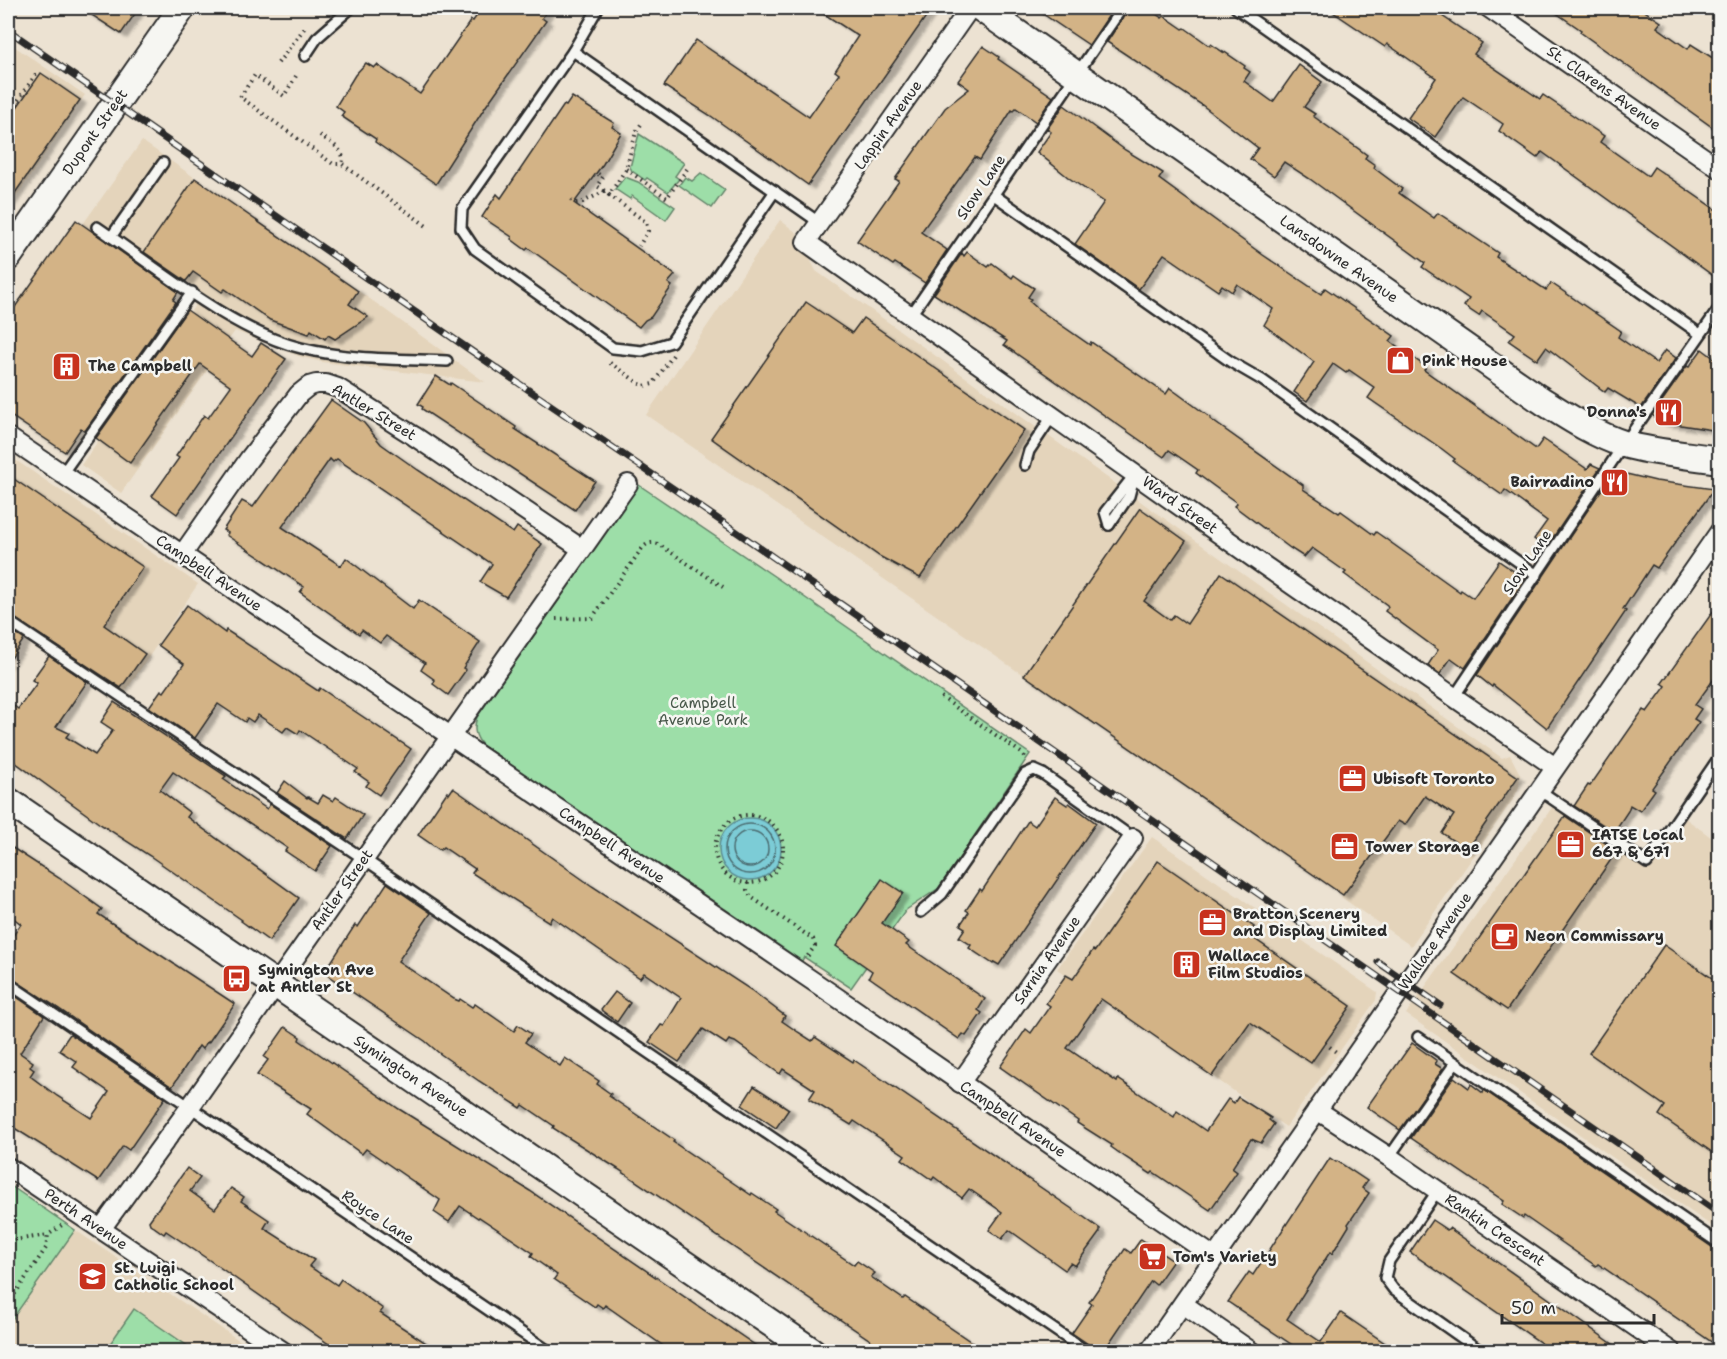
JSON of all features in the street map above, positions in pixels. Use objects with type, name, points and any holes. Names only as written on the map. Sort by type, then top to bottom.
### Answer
[{"type":"street","name":"Dupont Street","points":[[8,257],[182,8]]},
{"type":"street","name":"Lappin Avenue","points":[[806,242],[970,8]]},
{"type":"street","name":"Lansdowne Avenue","points":[[981,8],[1538,398],[1584,426],[1624,444],[1719,460]]},
{"type":"street","name":"St. Clarens Avenue","points":[[1489,8],[1719,169]]},
{"type":"street","name":"Ward Street","points":[[806,242],[1555,767]]},
{"type":"street","name":"Antler Street","points":[[182,555],[249,459],[299,394],[309,386],[322,383],[338,388],[405,430],[582,549]]},
{"type":"street","name":"Campbell Avenue","points":[[8,437],[451,735],[1214,1257]]},
{"type":"street","name":"Antler Street","points":[[101,1229],[261,1003],[277,984],[628,484]]},
{"type":"street","name":"Wallace Avenue","points":[[1149,1352],[1555,767],[1711,550],[1719,531]]},
{"type":"street","name":"Symington Avenue","points":[[8,801],[813,1352]]},
{"type":"street","name":"Sarnia Avenue","points":[[960,1083],[1133,837]]},
{"type":"street","name":"Rankin Crescent","points":[[1317,1110],[1438,1190],[1672,1352]]},
{"type":"street","name":"Perth Avenue","points":[[8,1167],[284,1352]]},
{"type":"street","points":[[1183,1304],[1252,1352]]},
{"type":"lane","points":[[305,56],[316,38],[351,8]]},
{"type":"lane","points":[[598,8],[573,51],[462,209],[460,228],[475,249],[613,348],[642,351],[670,342],[775,191]]},
{"type":"lane","name":"Slow Lane","points":[[910,315],[1122,8]]},
{"type":"lane","points":[[1236,8],[1700,334]]},
{"type":"lane","points":[[573,51],[820,223]]},
{"type":"lane","points":[[111,237],[163,163]]},
{"type":"lane","points":[[993,195],[1231,362],[1262,380],[1537,575]]},
{"type":"lane","points":[[96,227],[255,332],[300,348],[341,356],[447,362]]},
{"type":"lane","points":[[62,474],[192,292]]},
{"type":"lane","name":"Slow Lane","points":[[1454,697],[1719,307]]},
{"type":"lane","points":[[1025,465],[1029,451],[1053,415]]},
{"type":"lane","points":[[1135,474],[1129,496],[1109,525],[1105,512],[1135,474]]},
{"type":"lane","points":[[8,621],[364,859],[1087,1352]]},
{"type":"lane","points":[[1539,790],[1647,863],[1719,756]]},
{"type":"lane","points":[[921,912],[942,894],[1025,774],[1034,770],[1044,774],[1133,837]]},
{"type":"lane","name":"Royce Lane","points":[[8,983],[550,1352]]},
{"type":"lane","points":[[1418,1037],[1719,1244]]},
{"type":"lane","points":[[1389,1157],[1455,1063]]},
{"type":"lane","points":[[1438,1190],[1389,1261],[1385,1278],[1394,1290],[1482,1352]]},
{"type":"path","points":[[8,115],[38,71]]},
{"type":"path","points":[[296,76],[284,96],[255,75],[240,97],[333,164],[342,164],[428,227]]},
{"type":"path","points":[[609,195],[626,169],[636,132],[642,123]]},
{"type":"path","points":[[320,135],[342,151],[344,159],[342,164]]},
{"type":"path","points":[[626,169],[667,198],[687,169]]},
{"type":"path","points":[[598,174],[603,177],[597,186],[646,222],[648,231],[639,246]]},
{"type":"path","points":[[571,200],[575,203],[583,202],[604,191]]},
{"type":"path","points":[[607,361],[643,386],[653,384],[675,352]]},
{"type":"path","points":[[533,619],[592,618],[640,550],[651,543],[660,545],[723,587]]},
{"type":"path","points":[[941,697],[1023,754],[1034,770]]},
{"type":"path","points":[[747,815],[768,820],[782,837],[784,847],[778,868],[760,882],[748,883],[736,881],[726,874],[719,865],[716,854],[716,842],[721,831],[728,823],[747,815]]},
{"type":"path","points":[[748,883],[747,890],[751,897],[813,939],[815,946],[804,960]]},
{"type":"path","points":[[1325,1044],[1341,1055]]},
{"type":"path","points":[[8,1241],[48,1235],[65,1220]]},
{"type":"path","points":[[8,1304],[46,1248],[48,1235]]},
{"type":"shaded area","points":[[8,42],[85,95],[8,209]]},
{"type":"shaded area","points":[[142,141],[380,306],[485,382],[322,362],[301,357],[235,331],[121,493],[81,465],[196,304],[83,224]]},
{"type":"shaded area","points":[[780,220],[797,233],[816,271],[1502,758],[1510,755],[1520,774],[1519,787],[1514,798],[1411,946],[1341,897],[1342,895],[646,415]]},
{"type":"shaded area","points":[[8,455],[198,584],[123,695],[8,618]]},
{"type":"shaded area","points":[[1553,806],[1649,870],[1685,818],[1719,843],[1719,1231],[1406,1014]]},
{"type":"shaded area","name":"Wallace Film Studios","points":[[1152,837],[1377,992],[1376,1000],[1286,1127],[1057,969]]},
{"type":"shaded area","name":"St. Luigi Catholic School","points":[[75,1230],[255,1351],[8,1352],[8,1325]]},
{"type":"green space","points":[[639,134],[684,163],[675,176],[679,179],[668,192],[647,178],[645,180],[630,167]]},
{"type":"green space","points":[[701,173],[725,190],[712,208],[679,185],[685,177],[692,181]]},
{"type":"green space","points":[[625,177],[638,182],[675,207],[666,220],[632,196],[630,199],[615,189]]},
{"type":"green space","name":"Campbell Avenue Park","points":[[639,485],[1030,754],[939,888],[906,910],[851,988],[804,957],[802,961],[482,745],[476,735],[477,717]]},
{"type":"green space","points":[[8,1184],[75,1230],[8,1325]]},
{"type":"green space","points":[[134,1309],[192,1349],[191,1351],[105,1351]]},
{"type":"water","points":[[744,818],[756,818],[772,827],[779,837],[781,849],[779,861],[772,871],[756,880],[744,880],[733,875],[724,866],[719,855],[719,843],[724,832],[733,823]]},
{"type":"building","points":[[81,8],[139,8],[121,34]]},
{"type":"building","points":[[482,8],[549,8],[542,18],[546,21],[486,106],[436,184],[341,116],[344,112],[336,106],[355,75],[366,63],[374,68],[377,65],[420,94],[471,20],[473,21]]},
{"type":"building","points":[[815,8],[932,8],[808,185],[711,116],[664,86],[696,40],[809,117],[839,74],[835,71],[858,36]]},
{"type":"building","points":[[1034,8],[1114,8],[1089,45]]},
{"type":"building","points":[[1129,8],[1147,8],[1162,18],[1164,16],[1183,29],[1185,28],[1210,46],[1211,44],[1223,51],[1250,72],[1244,81],[1273,102],[1299,65],[1322,82],[1304,107],[1367,155],[1365,158],[1375,165],[1374,168],[1402,189],[1399,193],[1434,218],[1438,213],[1498,253],[1496,257],[1546,290],[1551,283],[1621,331],[1618,337],[1656,363],[1665,350],[1676,358],[1641,408],[1608,388],[1605,392],[1546,347],[1537,360],[1509,341],[1515,334],[1482,311],[1479,316],[1464,306],[1469,299],[1422,267],[1425,263],[1284,162],[1274,176],[1250,159],[1258,148],[1202,105],[1107,42]]},
{"type":"building","points":[[1327,8],[1430,8],[1482,43],[1474,54],[1540,99],[1543,95],[1604,136],[1600,142],[1648,176],[1654,167],[1719,212],[1719,280],[1542,152],[1537,158],[1499,131],[1503,124],[1463,97],[1435,137],[1408,118],[1436,78],[1387,44],[1385,47]]},
{"type":"building","points":[[1549,8],[1640,8],[1661,22],[1657,27],[1688,49],[1691,44],[1719,62],[1719,132],[1580,32],[1581,30]]},
{"type":"building","points":[[983,46],[1053,97],[1036,122],[1016,108],[1012,110],[980,160],[975,157],[921,232],[947,250],[925,283],[857,241],[899,181],[895,179],[945,108],[969,89],[958,81]]},
{"type":"building","points":[[41,73],[80,100],[8,203],[8,120]]},
{"type":"building","points":[[572,97],[614,123],[612,127],[621,133],[603,164],[574,203],[675,275],[668,283],[672,286],[651,317],[639,327],[482,217],[497,194],[501,198],[564,105],[566,106]]},
{"type":"building","points":[[1064,105],[1125,150],[1163,173],[1159,179],[1263,255],[1321,294],[1325,288],[1394,336],[1390,341],[1426,367],[1424,370],[1536,449],[1543,439],[1587,469],[1591,464],[1600,468],[1546,548],[1534,539],[1547,521],[1505,490],[1502,495],[1453,461],[1455,459],[1442,449],[1368,398],[1375,388],[1349,370],[1346,373],[1333,364],[1307,401],[1294,392],[1314,362],[1264,325],[1273,309],[1237,284],[1232,292],[1222,285],[1218,291],[1164,254],[1139,289],[1075,244],[1104,202],[1037,152],[1051,132],[1047,129]]},
{"type":"building","points":[[195,178],[358,291],[349,304],[368,317],[335,339],[328,335],[325,339],[311,330],[309,334],[270,320],[225,289],[222,292],[193,272],[186,281],[144,252]]},
{"type":"building","name":"The Campbell","points":[[76,220],[178,292],[173,300],[176,302],[85,431],[81,428],[65,452],[8,414],[8,317]]},
{"type":"building","points":[[967,252],[988,267],[992,263],[1012,278],[1014,275],[1034,288],[1028,297],[1038,309],[1090,345],[1091,342],[1166,394],[1170,388],[1303,485],[1303,489],[1339,513],[1341,511],[1374,535],[1376,532],[1460,592],[1461,590],[1473,598],[1499,561],[1525,579],[1465,668],[1451,658],[1440,674],[1428,665],[1438,650],[1385,611],[1387,605],[1344,574],[1346,572],[1312,548],[1304,557],[1290,548],[1234,506],[1237,503],[1196,473],[1198,470],[1169,450],[1164,457],[1004,345],[1007,341],[934,294],[962,253],[964,256]]},
{"type":"building","points":[[806,302],[852,333],[863,318],[1024,430],[920,578],[879,556],[711,438]]},
{"type":"building","points":[[187,310],[252,356],[261,343],[286,359],[177,514],[152,496],[179,458],[176,456],[204,415],[208,418],[231,386],[200,364],[130,463],[96,438]]},
{"type":"building","points":[[1702,349],[1719,362],[1719,431],[1662,422],[1652,415]]},
{"type":"building","points":[[436,376],[450,385],[451,383],[516,427],[515,429],[595,481],[575,510],[422,409],[423,407],[418,404]]},
{"type":"building","points":[[331,400],[364,423],[381,444],[418,470],[513,533],[517,527],[542,544],[506,597],[480,582],[492,564],[337,459],[333,462],[330,459],[282,527],[341,566],[346,558],[413,609],[419,600],[480,642],[463,668],[466,670],[448,695],[433,684],[435,680],[421,670],[425,663],[386,636],[380,643],[362,630],[359,634],[300,592],[304,587],[226,535],[228,533],[223,530],[242,501],[253,507]]},
{"type":"building","points":[[1614,471],[1656,481],[1714,489],[1657,568],[1652,565],[1623,609],[1626,611],[1547,728],[1477,675]]},
{"type":"building","points":[[8,475],[143,567],[104,625],[145,654],[121,688],[8,614]]},
{"type":"building","points":[[1140,508],[1186,541],[1144,601],[1170,620],[1174,615],[1187,624],[1221,573],[1518,777],[1467,850],[1442,833],[1454,815],[1425,796],[1405,825],[1398,821],[1343,895],[1024,675]]},
{"type":"building","points":[[1719,603],[1719,672],[1695,705],[1701,709],[1694,719],[1699,722],[1652,788],[1655,790],[1640,811],[1630,805],[1614,832],[1574,806],[1643,710],[1647,712],[1666,686],[1662,683]]},
{"type":"building","points":[[187,605],[225,633],[226,630],[318,691],[320,688],[411,749],[379,795],[366,786],[369,782],[355,772],[358,769],[300,730],[298,734],[287,727],[283,732],[258,715],[253,722],[247,718],[245,722],[218,704],[195,738],[149,707],[161,690],[164,692],[184,664],[158,645]]},
{"type":"building","points":[[8,629],[24,639],[8,663]]},
{"type":"building","points":[[49,656],[87,682],[56,727],[69,733],[66,737],[95,755],[113,730],[101,722],[114,702],[226,776],[223,779],[267,809],[270,804],[332,846],[315,871],[285,851],[287,848],[173,772],[160,790],[190,813],[187,817],[299,898],[269,941],[8,757],[8,715],[14,706],[18,709],[37,683],[32,680]]},
{"type":"building","points":[[285,781],[307,798],[318,803],[323,795],[333,801],[336,797],[363,815],[347,839],[277,793]]},
{"type":"building","points":[[453,788],[592,886],[751,990],[785,1016],[782,1021],[798,1032],[812,1041],[815,1037],[853,1062],[854,1060],[1081,1215],[1100,1229],[1100,1232],[1075,1266],[1070,1263],[1065,1270],[1009,1230],[1002,1239],[989,1230],[1002,1212],[969,1189],[962,1198],[934,1177],[932,1180],[902,1159],[905,1155],[854,1121],[851,1125],[809,1099],[815,1090],[783,1069],[780,1074],[735,1042],[729,1040],[726,1044],[703,1029],[679,1062],[649,1042],[661,1025],[664,1026],[681,998],[644,973],[640,978],[552,917],[549,922],[472,873],[475,869],[443,847],[440,850],[418,835],[447,792],[449,794]]},
{"type":"building","points":[[1055,797],[1067,805],[1069,803],[1096,823],[999,965],[994,962],[993,964],[969,948],[971,945],[959,937],[965,928],[960,925],[969,912],[966,910],[980,889],[982,891],[1028,821],[1035,826]]},
{"type":"building","points":[[1565,816],[1617,851],[1507,1010],[1454,974]]},
{"type":"building","points":[[8,845],[102,909],[98,914],[235,1004],[208,1043],[202,1049],[199,1046],[172,1087],[8,976],[8,943],[21,924],[8,914]]},
{"type":"building","name":"Wallace Film Studios","points":[[1158,861],[1254,927],[1249,935],[1351,1006],[1311,1063],[1250,1022],[1212,1076],[1101,999],[1067,1048],[1174,1117],[1177,1111],[1206,1131],[1228,1099],[1234,1103],[1238,1097],[1271,1118],[1269,1120],[1274,1124],[1261,1143],[1251,1139],[1232,1168],[1237,1172],[1210,1210],[1153,1172],[1151,1174],[1125,1157],[1111,1147],[1112,1145],[1077,1123],[1078,1121],[1000,1067],[1026,1029],[1031,1033],[1050,1006],[1046,1003],[1066,975],[1073,979],[1093,950],[1095,951]]},
{"type":"building","points":[[882,879],[903,893],[882,923],[909,942],[906,945],[985,999],[978,1010],[982,1013],[966,1036],[963,1034],[959,1039],[869,977],[872,971],[836,946]]},
{"type":"building","points":[[387,883],[431,913],[398,961],[454,999],[459,1001],[460,999],[472,1007],[475,1004],[514,1031],[518,1025],[531,1034],[525,1042],[560,1066],[565,1058],[599,1081],[597,1084],[611,1094],[609,1096],[674,1140],[673,1142],[751,1195],[752,1193],[776,1209],[774,1211],[854,1265],[857,1261],[875,1273],[871,1277],[903,1299],[905,1297],[986,1352],[888,1352],[618,1169],[553,1128],[554,1126],[523,1105],[521,1108],[479,1081],[425,1041],[324,973],[355,925],[358,927]]},
{"type":"building","points":[[1664,945],[1719,983],[1719,1157],[1659,1115],[1665,1106],[1589,1053]]},
{"type":"building","points":[[8,991],[44,1016],[20,1053],[33,1062],[30,1067],[34,1070],[30,1076],[57,1096],[91,1118],[109,1092],[73,1067],[77,1062],[59,1050],[70,1034],[165,1098],[129,1150],[123,1146],[98,1181],[8,1124]]},
{"type":"building","points":[[615,992],[630,1003],[617,1022],[601,1010]]},
{"type":"building","points":[[285,1027],[300,1037],[299,1040],[399,1109],[530,1191],[765,1352],[672,1352],[605,1305],[603,1308],[597,1304],[595,1307],[554,1279],[557,1275],[533,1258],[531,1256],[533,1253],[479,1217],[460,1206],[449,1222],[434,1212],[440,1200],[366,1149],[362,1154],[307,1114],[311,1109],[257,1075],[268,1060],[264,1057]]},
{"type":"building","points":[[1412,1043],[1437,1061],[1435,1064],[1443,1069],[1400,1130],[1367,1107]]},
{"type":"building","points":[[1454,1077],[1469,1088],[1471,1084],[1483,1093],[1484,1090],[1719,1252],[1719,1347],[1598,1264],[1596,1266],[1524,1216],[1523,1218],[1502,1204],[1504,1201],[1411,1138]]},
{"type":"building","points":[[754,1086],[789,1109],[776,1128],[742,1105]]},
{"type":"building","points":[[1330,1158],[1367,1181],[1362,1188],[1369,1193],[1348,1224],[1349,1226],[1332,1254],[1330,1252],[1287,1319],[1321,1342],[1341,1313],[1398,1352],[1303,1352],[1228,1302],[1249,1272],[1253,1275]]},
{"type":"building","points":[[187,1168],[200,1178],[190,1191],[215,1209],[231,1188],[244,1197],[241,1201],[269,1220],[264,1228],[314,1260],[309,1266],[337,1285],[341,1279],[383,1309],[380,1313],[440,1352],[326,1352],[330,1345],[166,1231],[164,1234],[150,1224],[149,1221]]},
{"type":"building","points":[[1432,1220],[1447,1230],[1449,1228],[1624,1352],[1554,1352],[1410,1252]]},
{"type":"building","points":[[1141,1239],[1173,1261],[1156,1285],[1151,1281],[1103,1352],[1094,1352],[1091,1346],[1072,1333],[1092,1304],[1089,1302],[1125,1249],[1131,1253]]},
{"type":"railway","points":[[8,30],[1720,1214]]},
{"type":"railway","points":[[1378,962],[1440,1005]]},
{"type":"place","name":"Pink House","points":[[1401,361]]},
{"type":"place","name":"The Campbell","points":[[67,366]]},
{"type":"place","name":"Donna's","points":[[1668,412]]},
{"type":"place","name":"Bairradino","points":[[1615,482]]},
{"type":"place","name":"Ubisoft Toronto","points":[[1352,779]]},
{"type":"place","name":"IATSE Local 667 & 671","points":[[1571,844]]},
{"type":"place","name":"Tower Storage","points":[[1344,847]]},
{"type":"place","name":"Bratton Scenery and Display Limited","points":[[1212,923]]},
{"type":"place","name":"Neon Commissary","points":[[1504,936]]},
{"type":"place","name":"Wallace Film Studios","points":[[1187,965]]},
{"type":"place","name":"Symington Ave at Antler St","points":[[237,979]]},
{"type":"place","name":"Tom's Variety","points":[[1152,1257]]},
{"type":"place","name":"St. Luigi Catholic School","points":[[93,1277]]}]
